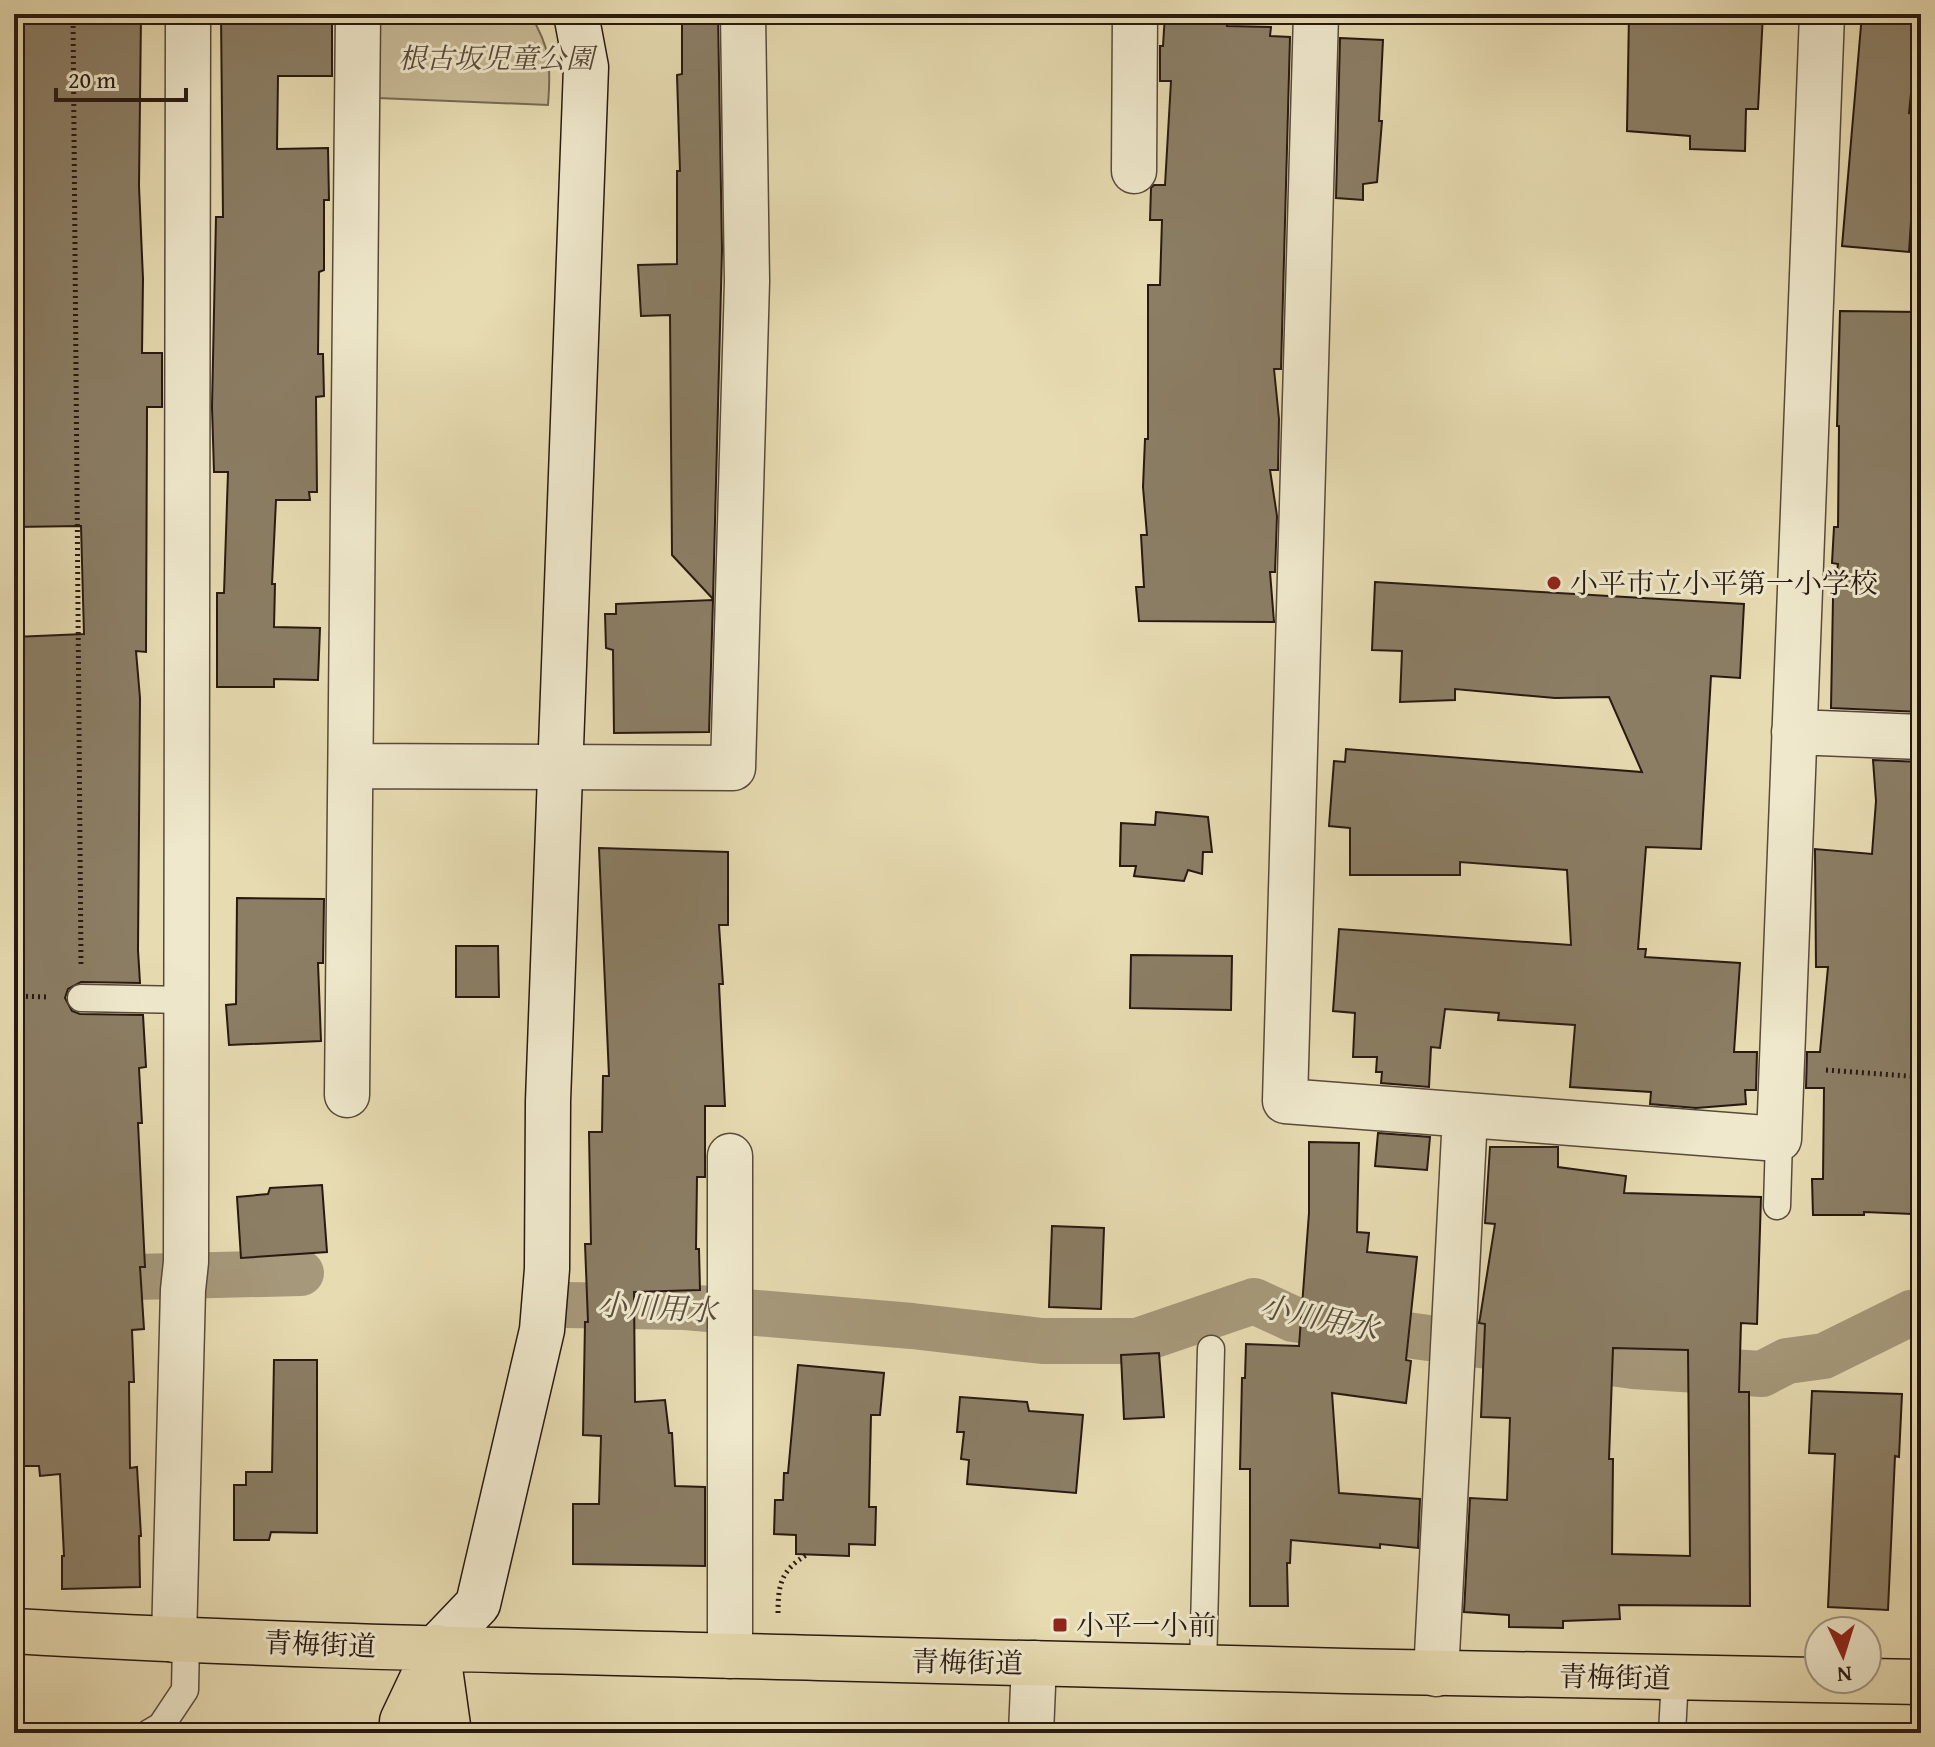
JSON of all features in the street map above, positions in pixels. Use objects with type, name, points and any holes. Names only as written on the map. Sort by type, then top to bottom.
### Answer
[{"type":"main road","name":"青梅街道","points":[[14,1631],[180,1640],[730,1656],[1436,1674],[1921,1682]]},
{"type":"main road","points":[[402,1733],[402,1721],[437,1647]]},
{"type":"main road","points":[[437,1647],[449,1733]]},
{"type":"street","points":[[180,1640],[187,1000],[188,14]]},
{"type":"street","points":[[347,1095],[358,14]]},
{"type":"street","points":[[437,1647],[478,1604],[542,1330],[547,1269],[549,1085],[586,67],[576,14]]},
{"type":"street","points":[[351,766],[733,768],[747,281],[743,14]]},
{"type":"street","points":[[1134,171],[1135,14]]},
{"type":"street","points":[[1316,14],[1285,1101],[1779,1139],[1822,14]]},
{"type":"street","points":[[1794,732],[1921,737]]},
{"type":"street","points":[[1436,1674],[1465,1116]]},
{"type":"street","points":[[730,1156],[730,1656]]},
{"type":"street","points":[[1031,1733],[1034,1663]]},
{"type":"lane","points":[[81,998],[187,1000]]},
{"type":"lane","points":[[1777,1206],[1779,1139]]},
{"type":"lane","points":[[1203,1668],[1211,1349]]},
{"type":"lane","points":[[149,1733],[161,1726],[185,1690],[180,1640]]},
{"type":"lane","points":[[1672,1733],[1675,1678]]},
{"type":"path","points":[[14,996],[81,998],[73,14]]},
{"type":"path","points":[[1783,1066],[1921,1077]]},
{"type":"path","points":[[778,1614],[778,1587],[792,1564],[808,1554]]},
{"type":"green space","name":"根古坂児童公園","points":[[378,14],[530,14],[548,58],[548,105],[378,98]]},
{"type":"building","points":[[14,14],[141,15],[139,186],[142,353],[162,353],[162,407],[147,407],[146,652],[136,651],[140,698],[140,983],[81,982],[68,989],[65,998],[72,1011],[80,1014],[143,1015],[146,1067],[139,1068],[142,1123],[138,1123],[145,1267],[140,1267],[144,1329],[132,1330],[134,1382],[129,1382],[130,1468],[137,1467],[141,1536],[140,1587],[62,1589],[64,1556],[60,1474],[40,1476],[39,1466],[14,1466],[14,637],[84,634],[81,526],[14,527]]},
{"type":"building","points":[[221,14],[280,14],[280,23],[332,22],[332,76],[278,76],[277,149],[328,148],[329,200],[324,200],[324,270],[319,272],[318,354],[323,354],[324,396],[316,397],[317,492],[309,492],[310,500],[276,500],[272,584],[275,584],[274,627],[320,628],[318,680],[274,679],[274,687],[217,687],[217,593],[224,593],[228,472],[214,472],[212,407],[216,217],[223,217]]},
{"type":"building","points":[[682,14],[718,14],[722,250],[713,599],[672,555],[670,315],[641,316],[638,265],[677,264],[677,171],[680,171],[677,75],[682,74]]},
{"type":"building","points":[[1165,14],[1228,14],[1227,26],[1271,27],[1270,36],[1290,37],[1281,369],[1274,369],[1279,419],[1278,470],[1270,470],[1277,516],[1275,572],[1270,572],[1274,622],[1139,621],[1136,587],[1144,587],[1141,535],[1147,535],[1143,487],[1145,439],[1148,439],[1148,285],[1160,285],[1162,220],[1150,220],[1151,188],[1165,185],[1171,81],[1160,81],[1160,46],[1163,46]]},
{"type":"building","points":[[1629,14],[1763,14],[1758,109],[1746,109],[1745,151],[1690,149],[1690,136],[1627,131]]},
{"type":"building","points":[[1862,14],[1919,14],[1909,113],[1918,114],[1909,252],[1842,246]]},
{"type":"building","points":[[1340,38],[1383,40],[1379,121],[1382,121],[1377,182],[1363,184],[1363,200],[1336,198]]},
{"type":"building","points":[[1840,311],[1921,312],[1921,712],[1831,708],[1833,598],[1838,564],[1832,563],[1834,527],[1838,527]]},
{"type":"building","points":[[1375,582],[1744,604],[1740,678],[1711,676],[1701,849],[1646,847],[1638,949],[1646,949],[1645,957],[1740,963],[1734,1052],[1757,1052],[1756,1090],[1745,1090],[1746,1104],[1696,1108],[1650,1104],[1651,1092],[1570,1087],[1575,1025],[1498,1020],[1499,1013],[1445,1009],[1440,1048],[1431,1047],[1429,1087],[1381,1083],[1382,1072],[1376,1072],[1377,1057],[1353,1057],[1355,1013],[1333,1011],[1339,929],[1571,945],[1567,870],[1460,862],[1460,875],[1350,875],[1350,828],[1329,826],[1334,761],[1345,762],[1346,749],[1642,772],[1609,697],[1555,698],[1455,689],[1455,700],[1400,702],[1402,651],[1372,650]]},
{"type":"building","points":[[713,600],[709,732],[614,733],[613,650],[606,648],[605,614],[616,614],[616,604]]},
{"type":"building","points":[[1873,760],[1921,762],[1921,1143],[1917,1143],[1912,1214],[1864,1212],[1864,1215],[1813,1215],[1812,1179],[1823,1179],[1824,1088],[1806,1088],[1807,1052],[1820,1052],[1828,967],[1816,967],[1815,849],[1872,854],[1876,801]]},
{"type":"building","points":[[1156,812],[1208,817],[1212,852],[1203,852],[1202,874],[1188,870],[1184,881],[1134,876],[1136,866],[1120,866],[1121,823],[1155,825]]},
{"type":"building","points":[[599,848],[728,852],[728,925],[719,925],[725,1106],[705,1106],[705,1177],[697,1177],[696,1249],[699,1249],[700,1290],[634,1292],[635,1402],[665,1400],[669,1433],[672,1433],[675,1486],[705,1487],[705,1566],[573,1564],[573,1504],[599,1504],[601,1436],[583,1435],[585,1322],[588,1322],[585,1244],[591,1244],[589,1132],[602,1132],[603,1076],[609,1076]]},
{"type":"building","points":[[237,898],[324,899],[323,963],[318,963],[321,1041],[229,1045],[226,1005],[236,1004]]},
{"type":"building","points":[[456,946],[498,946],[499,997],[456,997]]},
{"type":"building","points":[[1131,955],[1232,956],[1231,1010],[1130,1008]]},
{"type":"building","points":[[1378,1133],[1430,1137],[1427,1170],[1375,1166]]},
{"type":"building","points":[[1309,1142],[1359,1143],[1357,1232],[1369,1233],[1367,1252],[1417,1257],[1406,1360],[1411,1361],[1406,1403],[1332,1393],[1339,1493],[1420,1499],[1418,1548],[1291,1540],[1290,1563],[1287,1563],[1288,1606],[1250,1606],[1250,1469],[1240,1469],[1246,1344],[1299,1346],[1309,1213]]},
{"type":"building","points":[[1490,1147],[1558,1147],[1558,1167],[1626,1176],[1624,1193],[1761,1197],[1757,1324],[1741,1323],[1739,1392],[1749,1392],[1750,1606],[1619,1605],[1620,1619],[1563,1621],[1563,1628],[1509,1627],[1509,1615],[1464,1612],[1470,1498],[1507,1500],[1510,1418],[1481,1417],[1485,1324],[1479,1323],[1495,1224],[1485,1223]],"holes":[[[1613,1348],[1688,1350],[1690,1556],[1612,1554],[1613,1459],[1609,1459]]]},
{"type":"building","points":[[322,1185],[327,1252],[241,1258],[237,1197],[268,1194],[270,1188]]},
{"type":"building","points":[[1052,1226],[1104,1228],[1101,1309],[1049,1307]]},
{"type":"building","points":[[1159,1353],[1164,1417],[1124,1419],[1121,1355]]},
{"type":"building","points":[[274,1360],[317,1360],[317,1533],[271,1532],[269,1540],[234,1540],[234,1485],[246,1485],[246,1472],[272,1472]]},
{"type":"building","points":[[798,1365],[884,1373],[880,1415],[871,1415],[869,1507],[876,1507],[875,1545],[849,1544],[849,1556],[796,1554],[796,1535],[774,1534],[775,1500],[783,1500],[784,1473],[788,1473]]},
{"type":"building","points":[[1812,1391],[1902,1394],[1899,1457],[1895,1456],[1888,1610],[1828,1607],[1835,1454],[1809,1453]]},
{"type":"building","points":[[960,1397],[1027,1402],[1029,1411],[1083,1415],[1076,1493],[967,1484],[969,1460],[961,1459],[964,1432],[957,1432]]},
{"type":"waterway","name":"小川用水","points":[[14,1280],[301,1273]]},
{"type":"waterway","name":"小川用水","points":[[565,1305],[685,1307],[912,1326],[1042,1341],[1137,1341],[1254,1301],[1293,1319],[1633,1366],[1762,1374],[1787,1361],[1824,1356],[1911,1313],[1921,1312]]},
{"type":"place","name":"小平市立小平第一小学校","points":[[1554,583]]},
{"type":"place","name":"小平一小前","points":[[1060,1625]]}]
